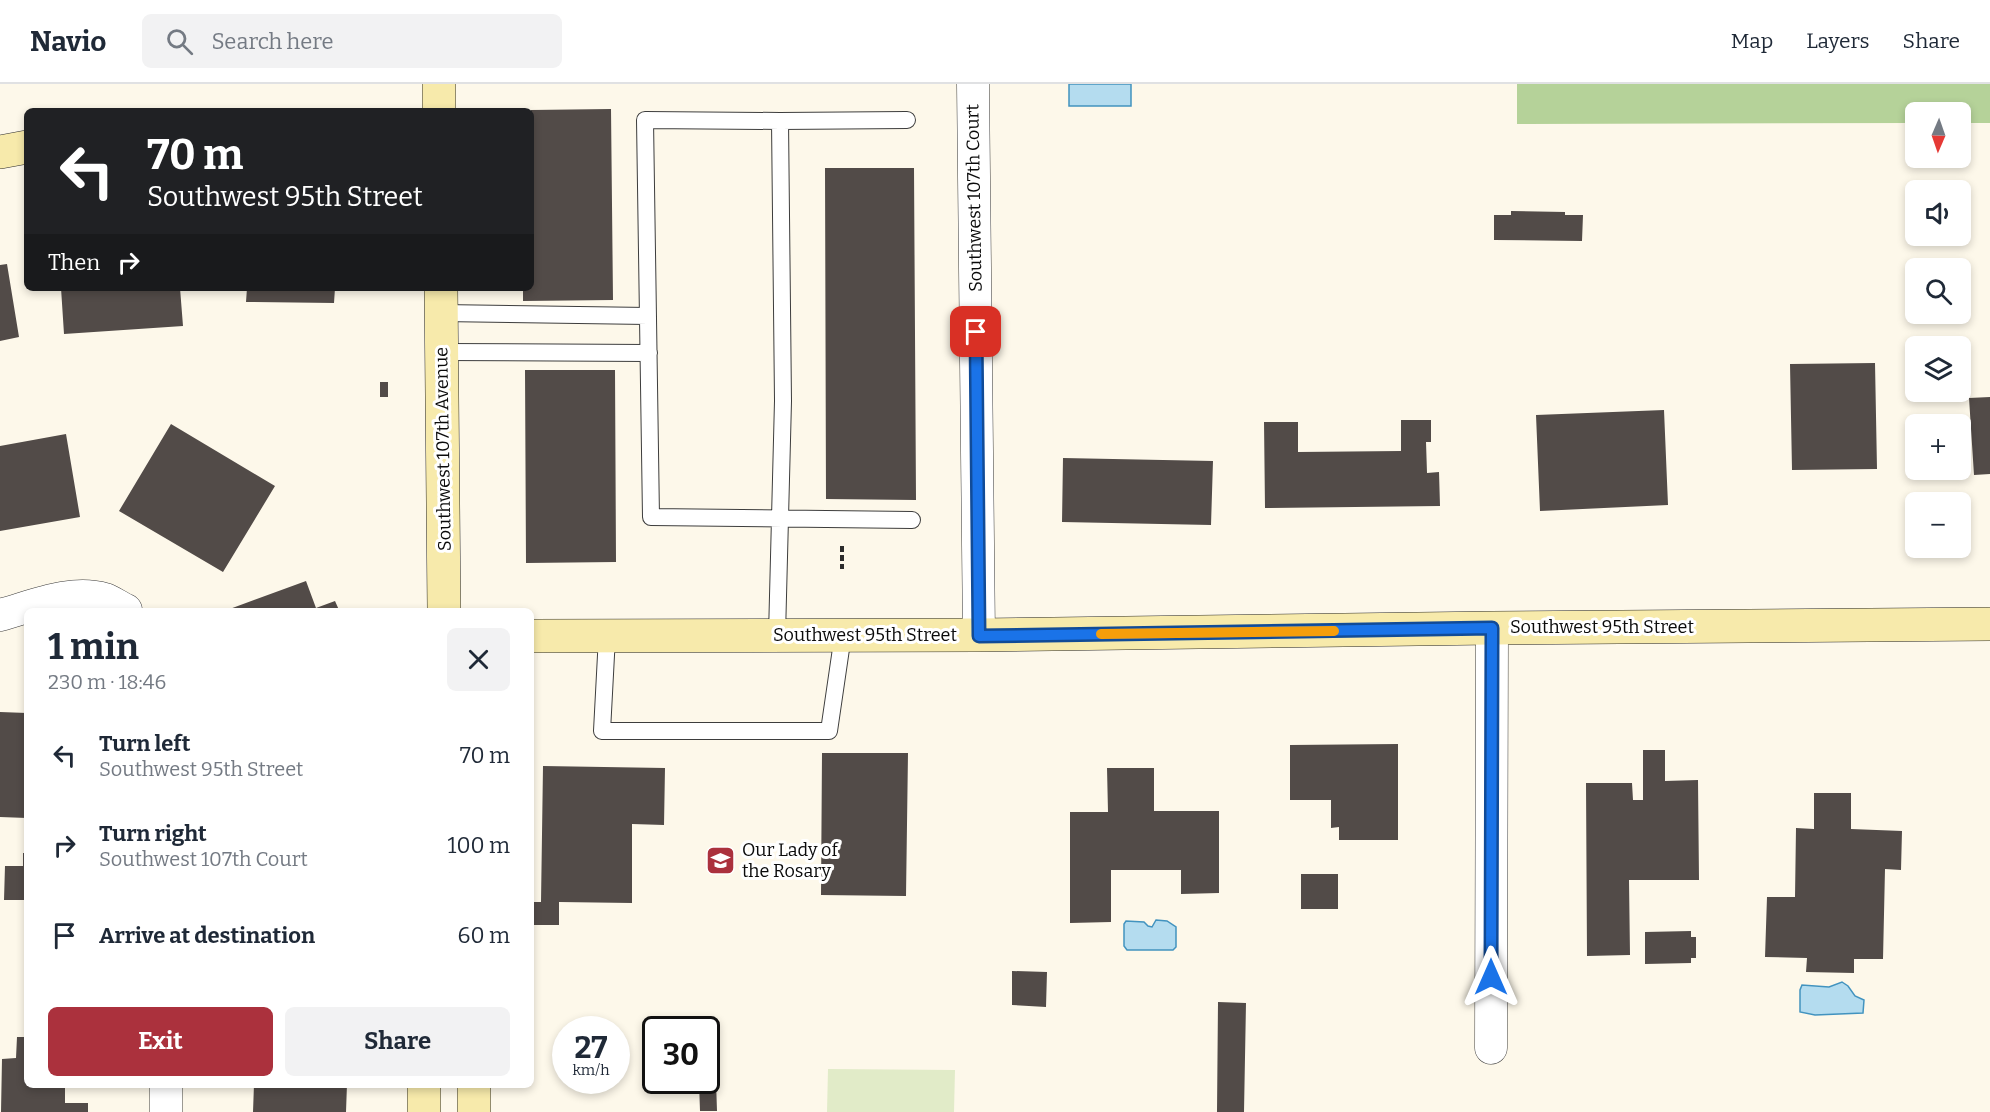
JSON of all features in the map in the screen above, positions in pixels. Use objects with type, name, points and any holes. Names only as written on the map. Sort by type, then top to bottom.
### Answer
[{"type":"street","points":[[439,84],[439,108]]},
{"type":"street","name":"Southwest 107th Court","points":[[973,84],[979,636]]},
{"type":"street","points":[[0,152],[24,148]]},
{"type":"street","name":"Southwest 107th Avenue","points":[[441,301],[444,608]]},
{"type":"street","points":[[25,608],[78,596],[107,600],[122,608]]},
{"type":"street","points":[[0,615],[24,608]]},
{"type":"street","name":"Southwest 95th Street","points":[[534,636],[979,636],[1492,628],[1990,624]]},
{"type":"street","points":[[1491,1048],[1492,628]]},
{"type":"street","points":[[166,1088],[166,1112]]},
{"type":"street","points":[[424,1088],[424,1112]]},
{"type":"street","points":[[474,1088],[474,1112]]},
{"type":"lane","points":[[907,120],[645,120],[651,517],[912,520]]},
{"type":"lane","points":[[777,635],[783,401],[780,121]]},
{"type":"lane","points":[[441,301],[648,316]]},
{"type":"lane","points":[[442,351],[649,353]]},
{"type":"lane","points":[[607,636],[602,731],[830,731],[843,635]]},
{"type":"path","points":[[842,538],[842,569]]},
{"type":"green space","points":[[1517,84],[1990,84],[1990,123],[1971,123],[1971,102],[1905,102],[1905,123],[1517,124]]},
{"type":"green space","points":[[828,1069],[955,1070],[954,1112],[827,1112]]},
{"type":"water","points":[[1069,84],[1131,84],[1131,106],[1069,106]]},
{"type":"water","points":[[1156,920],[1167,921],[1176,927],[1176,947],[1173,950],[1127,950],[1124,946],[1126,921],[1144,922],[1152,927]]},
{"type":"water","points":[[1842,982],[1855,996],[1864,1000],[1863,1013],[1815,1015],[1800,1012],[1802,985],[1829,987]]},
{"type":"building","points":[[611,109],[613,300],[523,301],[523,291],[534,291],[534,110]]},
{"type":"building","points":[[825,168],[914,168],[916,500],[826,499]]},
{"type":"building","points":[[1511,211],[1565,212],[1565,215],[1583,215],[1582,241],[1494,240],[1494,215],[1511,215]]},
{"type":"building","points":[[7,264],[19,337],[0,341],[0,265]]},
{"type":"building","points":[[61,291],[180,291],[183,326],[64,334]]},
{"type":"building","points":[[247,291],[335,291],[334,303],[246,302]]},
{"type":"building","points":[[1875,363],[1877,469],[1792,470],[1790,364]]},
{"type":"building","points":[[525,370],[615,370],[616,562],[526,563]]},
{"type":"building","points":[[380,382],[388,382],[388,397],[380,397]]},
{"type":"building","points":[[1990,397],[1990,474],[1974,475],[1969,402],[1971,398]]},
{"type":"building","points":[[1664,410],[1668,505],[1540,511],[1536,415]]},
{"type":"building","points":[[1401,420],[1431,420],[1431,442],[1426,442],[1427,473],[1439,472],[1440,506],[1265,508],[1264,422],[1298,422],[1298,452],[1401,451]]},
{"type":"building","points":[[171,424],[275,486],[223,572],[119,511]]},
{"type":"building","points":[[66,434],[80,517],[0,531],[0,446]]},
{"type":"building","points":[[1063,458],[1213,461],[1211,525],[1062,522]]},
{"type":"building","points":[[306,581],[316,608],[232,608]]},
{"type":"building","points":[[335,601],[338,608],[316,608]]},
{"type":"building","points":[[0,712],[24,713],[24,818],[0,817]]},
{"type":"building","points":[[1398,744],[1398,840],[1339,840],[1339,827],[1331,828],[1331,800],[1290,800],[1290,745]]},
{"type":"building","points":[[1643,750],[1665,750],[1665,781],[1698,780],[1699,880],[1629,880],[1630,955],[1587,956],[1586,783],[1632,783],[1633,800],[1643,800]]},
{"type":"building","points":[[822,753],[908,753],[906,896],[821,895]]},
{"type":"building","points":[[543,766],[665,768],[664,825],[632,824],[632,903],[559,902],[559,925],[534,925],[534,902],[541,902]]},
{"type":"building","points":[[1107,768],[1154,768],[1154,811],[1219,811],[1219,893],[1181,894],[1181,870],[1111,870],[1111,922],[1070,923],[1070,812],[1108,812]]},
{"type":"building","points":[[1814,793],[1851,793],[1851,829],[1902,831],[1901,870],[1885,869],[1883,959],[1854,959],[1854,973],[1806,972],[1807,958],[1765,957],[1767,897],[1795,897],[1796,828],[1814,829]]},
{"type":"building","points":[[24,853],[24,900],[4,900],[5,866],[23,866]]},
{"type":"building","points":[[1301,874],[1338,874],[1338,909],[1301,909]]},
{"type":"building","points":[[1691,931],[1691,937],[1696,937],[1696,958],[1691,958],[1691,963],[1645,964],[1645,932]]},
{"type":"building","points":[[1012,971],[1047,972],[1046,1007],[1012,1005]]},
{"type":"building","points":[[1218,1002],[1246,1003],[1244,1112],[1217,1112]]},
{"type":"building","points":[[17,1037],[24,1037],[24,1088],[65,1088],[65,1103],[88,1103],[88,1112],[1,1112],[2,1059],[16,1058]]},
{"type":"building","points":[[254,1088],[347,1088],[346,1112],[253,1112]]},
{"type":"building","points":[[699,1094],[716,1094],[717,1111],[700,1111]]},
{"type":"slow traffic","points":[[1101,634],[1334,631]]},
{"type":"place","name":"Our Lady of the Rosary","points":[[721,860]]},
{"type":"route","points":[[976,332],[979,636],[1492,628],[1491,977]]}]
